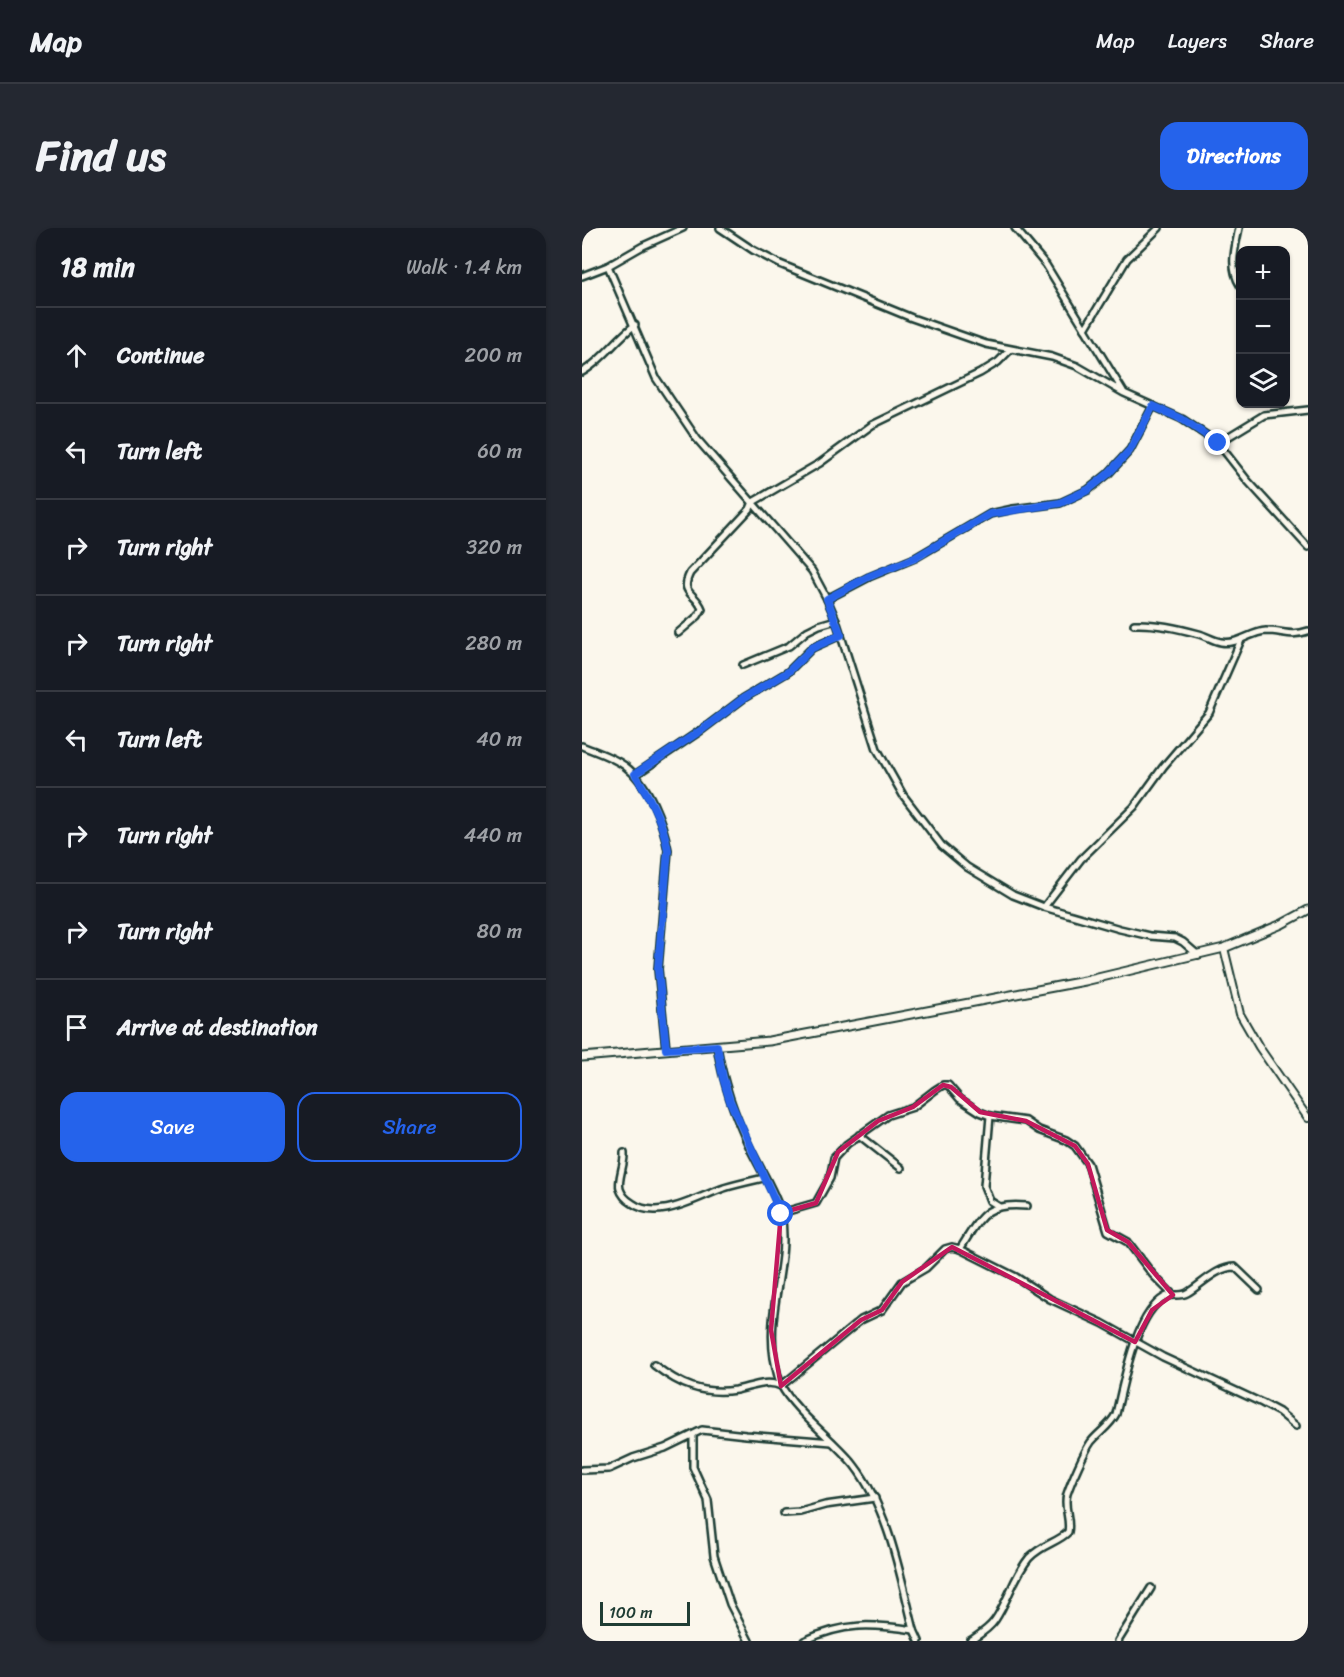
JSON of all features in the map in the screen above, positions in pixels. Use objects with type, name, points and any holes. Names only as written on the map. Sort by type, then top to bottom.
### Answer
[{"type":"main road","points":[[582,1057],[717,1046],[806,1035],[1085,981],[1224,948],[1282,924],[1308,910]]},
{"type":"street","points":[[582,276],[608,266],[643,246],[683,228]]},
{"type":"street","points":[[720,228],[753,250],[780,264],[986,344],[1052,357],[1077,366],[1124,393],[1182,419],[1218,443],[1247,480],[1308,547]]},
{"type":"street","points":[[1015,228],[1046,265],[1124,393]]},
{"type":"street","points":[[1085,329],[1127,259],[1159,228]]},
{"type":"street","points":[[1236,276],[1233,264],[1239,228]]},
{"type":"street","points":[[608,266],[656,378],[697,439],[717,464],[812,571],[836,620],[877,749],[903,795],[929,831],[942,846],[967,867],[1013,895],[1044,907],[1130,931],[1175,938],[1198,955]]},
{"type":"street","points":[[582,372],[590,368],[634,325]]},
{"type":"street","points":[[678,633],[698,616],[702,609],[685,586],[690,573],[747,512],[753,502],[811,468],[872,426],[980,373],[998,362],[1010,350]]},
{"type":"street","points":[[827,599],[868,577],[915,558],[990,514],[1060,503],[1088,490],[1108,474],[1130,450],[1153,406]]},
{"type":"street","points":[[1218,443],[1264,415],[1308,410]]},
{"type":"street","points":[[743,665],[789,646],[807,631],[836,620]]},
{"type":"street","points":[[1134,624],[1149,623],[1176,628],[1220,642],[1231,643],[1257,632],[1299,634],[1308,631]]},
{"type":"street","points":[[635,774],[703,729],[744,698],[788,672],[812,648],[841,635]]},
{"type":"street","points":[[1044,907],[1081,859],[1134,807],[1164,766],[1209,713],[1241,640]]},
{"type":"street","points":[[582,746],[624,765],[635,774],[652,803],[665,833],[668,850],[658,969],[666,1049]]},
{"type":"street","points":[[1224,948],[1240,1014],[1259,1047],[1308,1118]]},
{"type":"street","points":[[717,1046],[730,1101],[781,1214],[781,1256],[771,1330],[777,1374],[781,1386]]},
{"type":"street","points":[[781,1214],[816,1203],[830,1178],[834,1158],[847,1144],[888,1115],[913,1107],[943,1085],[948,1085],[960,1099],[972,1108],[990,1116],[1026,1121],[1039,1130],[1066,1140],[1075,1146],[1088,1164],[1108,1231],[1128,1242],[1153,1275],[1173,1295]]},
{"type":"street","points":[[990,1116],[984,1186],[990,1201],[998,1206]]},
{"type":"street","points":[[859,1136],[901,1168]]},
{"type":"street","points":[[624,1153],[625,1163],[618,1182],[619,1189],[630,1202],[648,1211],[681,1204],[726,1188],[764,1178]]},
{"type":"street","points":[[960,1248],[987,1211],[998,1206],[1027,1206]]},
{"type":"street","points":[[781,1386],[861,1320],[882,1310],[902,1282],[922,1271],[945,1249],[952,1247],[960,1248],[1016,1277],[1050,1299],[1102,1323],[1200,1375],[1262,1403],[1279,1412],[1296,1426]]},
{"type":"street","points":[[970,1641],[995,1621],[1016,1578],[1031,1556],[1068,1532],[1067,1493],[1088,1448],[1116,1414],[1135,1342],[1152,1310],[1167,1296],[1185,1294],[1228,1267],[1235,1267],[1242,1272],[1259,1290]]},
{"type":"street","points":[[654,1365],[680,1384],[705,1390],[734,1390],[774,1382],[781,1386],[853,1464],[875,1498],[881,1510],[919,1641]]},
{"type":"street","points":[[582,1470],[609,1468],[665,1448],[702,1430],[746,1436],[832,1442]]},
{"type":"street","points":[[693,1435],[693,1467],[708,1500],[714,1556],[730,1604],[750,1641]]},
{"type":"street","points":[[784,1512],[800,1512],[825,1505],[875,1498]]},
{"type":"street","points":[[1118,1641],[1151,1588]]},
{"type":"street","points":[[804,1641],[848,1627],[872,1624],[914,1630]]},
{"type":"highlighted area","points":[[943,1085],[951,1087],[980,1112],[1026,1121],[1075,1146],[1088,1164],[1107,1230],[1128,1242],[1173,1295],[1152,1310],[1135,1342],[952,1247],[902,1282],[882,1310],[861,1320],[781,1386],[771,1330],[781,1213],[816,1203],[838,1152],[878,1121],[913,1107]]},
{"type":"route","points":[[781,1214],[730,1101],[717,1046],[666,1049],[658,969],[668,850],[665,833],[652,803],[635,774],[669,753],[755,690],[788,672],[812,648],[841,635],[827,599],[868,577],[915,558],[990,514],[1060,503],[1088,490],[1108,474],[1130,450],[1153,406],[1182,419],[1218,443]]}]
